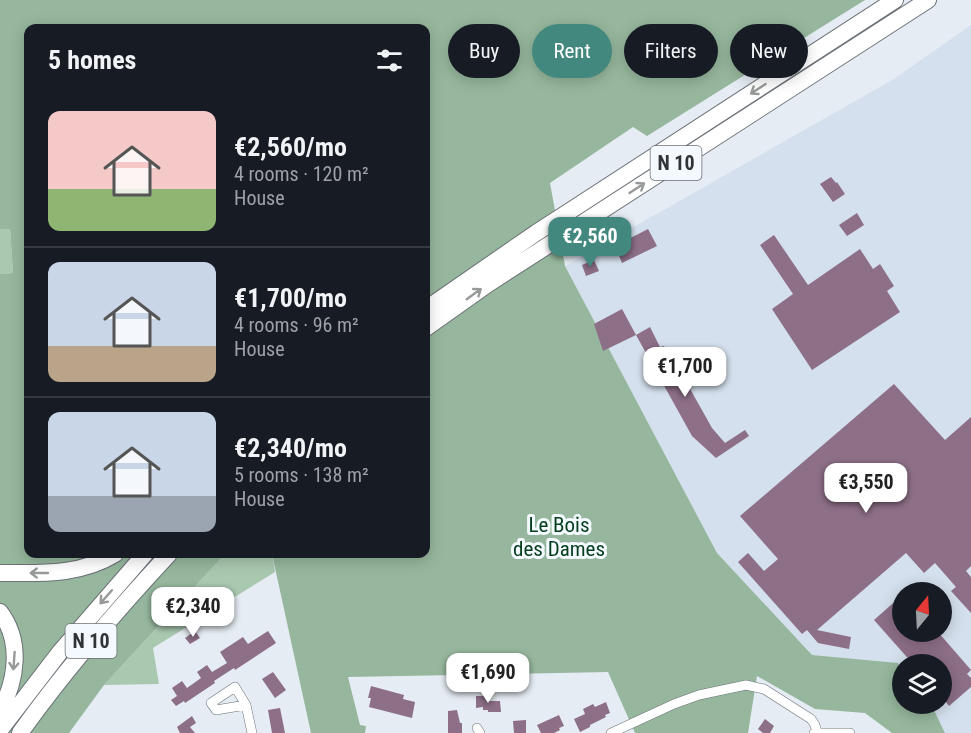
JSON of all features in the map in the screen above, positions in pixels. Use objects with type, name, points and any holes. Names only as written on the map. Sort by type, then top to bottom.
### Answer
[{"type":"highway","name":"N 10","points":[[430,306],[545,227],[895,0]]},
{"type":"highway","name":"N 10","points":[[430,325],[488,284],[928,0]]},
{"type":"highway","points":[[0,573],[56,573],[82,568],[106,558]]},
{"type":"highway","name":"N 10","points":[[0,730],[60,652],[142,558]]},
{"type":"highway","name":"N 10","points":[[20,733],[90,642],[164,558]]},
{"type":"highway","points":[[30,733],[165,558]]},
{"type":"highway","points":[[0,612],[11,630],[15,643],[12,680],[0,711]]},
{"type":"street","points":[[611,733],[699,695],[746,685],[764,689],[810,719],[815,725],[815,732],[850,733]]},
{"type":"street","points":[[246,705],[252,733]]},
{"type":"shaded area","points":[[971,25],[971,733],[945,733],[936,714],[952,714],[952,654],[892,654],[892,662],[812,655],[717,553],[565,266],[894,79]]},
{"type":"green space","name":"Le Bois des Dames","points":[[0,0],[865,0],[808,36],[808,24],[730,24],[730,78],[740,78],[647,136],[633,127],[550,183],[565,266],[717,553],[812,655],[892,662],[892,714],[936,714],[945,733],[892,733],[865,713],[815,709],[757,676],[748,733],[635,733],[608,672],[348,677],[360,725],[366,726],[365,733],[311,733],[273,558],[430,558],[430,24],[24,24],[24,558],[221,558],[104,685],[69,733],[0,733],[0,274],[13,273],[10,229],[0,229]]},
{"type":"green space","points":[[0,229],[10,229],[13,273],[0,274]]},
{"type":"green space","points":[[221,558],[273,558],[275,572],[153,648],[159,684],[104,685]]},
{"type":"building","points":[[831,177],[845,194],[833,202],[820,184]]},
{"type":"building","points":[[857,213],[864,225],[847,236],[839,225]]},
{"type":"building","points":[[648,229],[657,246],[622,263],[615,246]]},
{"type":"building","points":[[774,235],[808,285],[860,249],[873,269],[880,264],[894,286],[887,291],[900,312],[812,370],[772,309],[793,294],[760,245]]},
{"type":"building","points":[[594,260],[599,271],[586,276],[582,265]]},
{"type":"building","points":[[622,309],[636,335],[603,351],[594,324]]},
{"type":"building","points":[[650,327],[660,347],[664,346],[686,388],[689,387],[712,428],[725,443],[745,430],[749,436],[716,458],[692,436],[636,335]]},
{"type":"building","points":[[894,384],[945,440],[971,417],[971,566],[966,571],[971,577],[971,613],[952,592],[956,587],[935,563],[924,573],[906,553],[817,630],[851,637],[849,649],[818,643],[807,630],[802,634],[738,562],[748,553],[764,571],[778,559],[740,516]]},
{"type":"building","points":[[892,604],[892,640],[874,620]]},
{"type":"building","points":[[195,631],[200,638],[190,644],[185,638]]},
{"type":"building","points":[[268,631],[276,643],[214,681],[215,683],[185,703],[184,701],[176,706],[171,700],[177,696],[172,688],[182,681],[187,688],[201,678],[197,672],[207,665],[212,672],[227,663],[220,652],[243,637],[248,644]]},
{"type":"building","points":[[894,642],[947,642],[971,670],[967,674],[971,678],[971,687],[952,703],[952,654],[904,654]]},
{"type":"building","points":[[273,672],[286,690],[275,698],[262,679]]},
{"type":"building","points":[[371,686],[404,695],[403,699],[415,702],[412,718],[369,707],[371,698],[368,698]]},
{"type":"building","points":[[476,696],[488,696],[488,701],[500,701],[501,712],[488,712],[488,710],[483,710],[483,707],[476,708]]},
{"type":"building","points":[[606,702],[610,713],[580,732],[574,719],[585,714],[583,709],[593,704],[595,707]]},
{"type":"building","points":[[280,708],[285,733],[272,733],[268,710]]},
{"type":"building","points":[[457,710],[460,723],[462,723],[462,733],[448,733],[448,711]]},
{"type":"building","points":[[559,715],[564,726],[559,728],[560,730],[554,733],[541,733],[537,725]]},
{"type":"building","points":[[192,716],[196,723],[190,727],[195,733],[180,733],[177,727]]},
{"type":"building","points":[[765,719],[774,726],[770,733],[763,733],[758,729]]},
{"type":"building","points":[[526,720],[526,733],[514,733],[513,721]]}]
